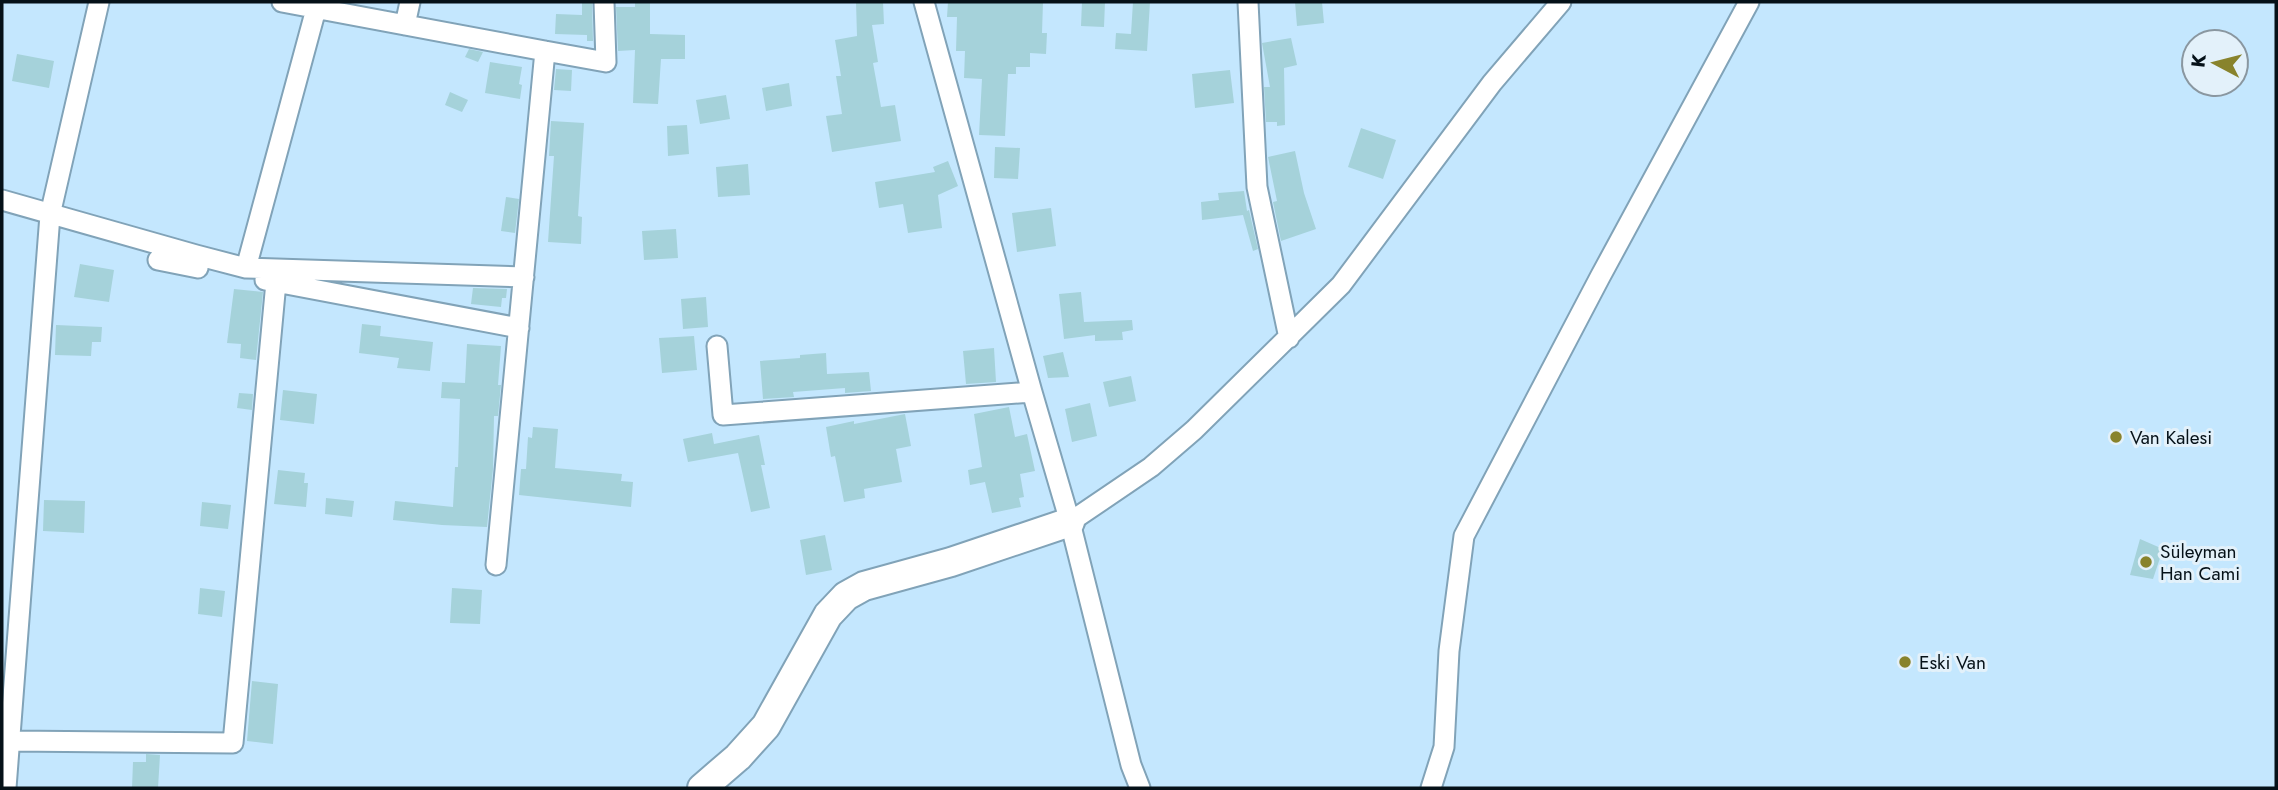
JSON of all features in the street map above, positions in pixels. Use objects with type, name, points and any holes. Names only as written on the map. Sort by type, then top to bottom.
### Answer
[{"type":"street","points":[[6,788],[50,215],[99,2]]},
{"type":"street","points":[[282,2],[606,62],[604,2]]},
{"type":"street","points":[[405,25],[410,2]]},
{"type":"street","points":[[924,2],[1070,522],[1131,765],[1140,788]]},
{"type":"street","points":[[1248,2],[1257,187],[1289,338]]},
{"type":"street","points":[[702,788],[738,757],[766,726],[828,615],[846,596],[864,586],[951,562],[1070,522],[1151,467],[1194,430],[1341,285],[1492,83],[1561,2]]},
{"type":"street","points":[[1431,788],[1444,747],[1449,651],[1464,536],[1600,276],[1749,2]]},
{"type":"street","points":[[246,268],[316,9]]},
{"type":"street","points":[[496,565],[545,51]]},
{"type":"street","points":[[2,200],[246,268],[524,277]]},
{"type":"street","points":[[158,260],[519,328]]},
{"type":"street","points":[[10,741],[233,743],[276,282]]},
{"type":"street","points":[[717,346],[723,415],[1032,392]]},
{"type":"building","points":[[582,2],[592,3],[593,41],[587,41],[587,35],[555,34],[556,14],[582,15]]},
{"type":"building","points":[[635,2],[650,2],[650,34],[685,35],[685,59],[661,59],[658,104],[633,103],[635,50],[618,51],[616,7],[635,7]]},
{"type":"building","points":[[856,2],[883,2],[884,24],[872,25],[878,62],[873,63],[881,107],[895,105],[901,141],[832,152],[826,116],[842,114],[836,76],[841,76],[835,40],[857,36]]},
{"type":"building","points":[[948,2],[1043,2],[1042,33],[1047,33],[1046,54],[1030,53],[1030,67],[1016,67],[1016,74],[1008,74],[1005,136],[979,135],[982,79],[964,78],[965,51],[956,51],[957,17],[947,17]]},
{"type":"building","points":[[1082,2],[1105,2],[1104,27],[1081,26]]},
{"type":"building","points":[[1133,2],[1150,2],[1147,51],[1115,49],[1116,33],[1131,34]]},
{"type":"building","points":[[1295,2],[1322,2],[1324,23],[1297,26]]},
{"type":"building","points":[[1291,38],[1297,65],[1284,68],[1285,125],[1277,126],[1277,122],[1266,122],[1264,87],[1270,87],[1262,43]]},
{"type":"building","points":[[469,49],[483,52],[478,62],[465,57]]},
{"type":"building","points":[[17,54],[54,61],[49,88],[12,81]]},
{"type":"building","points":[[490,62],[522,67],[520,99],[485,93]]},
{"type":"building","points":[[556,69],[572,70],[571,91],[554,90]]},
{"type":"building","points":[[1230,70],[1234,103],[1195,108],[1192,74]]},
{"type":"building","points":[[789,83],[792,106],[766,111],[762,88]]},
{"type":"building","points":[[450,92],[468,100],[462,112],[445,105]]},
{"type":"building","points":[[726,95],[730,119],[700,124],[696,100]]},
{"type":"building","points":[[551,121],[584,123],[578,216],[582,217],[581,244],[548,242],[554,156],[549,156]]},
{"type":"building","points":[[687,125],[689,154],[668,156],[667,126]]},
{"type":"building","points":[[1361,128],[1396,140],[1383,179],[1348,167]]},
{"type":"building","points":[[995,147],[1020,148],[1018,179],[994,178]]},
{"type":"building","points":[[1295,151],[1304,193],[1316,229],[1281,241],[1273,202],[1277,201],[1268,157]]},
{"type":"building","points":[[948,161],[958,186],[938,195],[942,228],[908,233],[903,204],[879,208],[875,182],[935,172],[933,167]]},
{"type":"building","points":[[748,164],[750,195],[718,197],[716,167]]},
{"type":"building","points":[[1244,191],[1258,249],[1253,251],[1243,215],[1202,220],[1201,202],[1219,200],[1218,193]]},
{"type":"building","points":[[506,197],[519,199],[515,233],[501,231]]},
{"type":"building","points":[[1051,208],[1056,246],[1017,252],[1012,213]]},
{"type":"building","points":[[676,229],[678,258],[644,260],[642,231]]},
{"type":"building","points":[[80,264],[114,270],[109,302],[74,297]]},
{"type":"building","points":[[473,288],[507,289],[506,298],[502,298],[501,307],[471,304]]},
{"type":"building","points":[[234,289],[263,292],[256,360],[240,358],[241,344],[227,343]]},
{"type":"building","points":[[1081,292],[1084,322],[1132,320],[1133,330],[1122,332],[1123,340],[1095,341],[1095,335],[1064,339],[1059,294]]},
{"type":"building","points":[[706,297],[708,327],[683,329],[681,299]]},
{"type":"building","points":[[362,324],[381,326],[380,336],[433,342],[430,371],[397,368],[399,358],[359,353]]},
{"type":"building","points":[[56,325],[102,327],[101,342],[92,342],[91,356],[55,355]]},
{"type":"building","points":[[694,336],[697,370],[662,373],[659,338]]},
{"type":"building","points":[[467,344],[501,346],[498,385],[501,385],[498,416],[494,416],[493,469],[487,527],[393,520],[395,501],[453,507],[455,467],[458,467],[460,399],[441,398],[442,382],[465,383]]},
{"type":"building","points":[[994,348],[996,382],[966,384],[963,351]]},
{"type":"building","points":[[1063,352],[1069,377],[1048,378],[1043,356]]},
{"type":"building","points":[[826,353],[827,374],[869,372],[871,391],[845,393],[845,388],[793,392],[794,397],[763,399],[760,361]]},
{"type":"building","points":[[1131,376],[1136,401],[1109,407],[1103,382]]},
{"type":"building","points":[[283,390],[317,394],[314,424],[280,420]]},
{"type":"building","points":[[239,393],[253,394],[252,410],[237,408]]},
{"type":"building","points":[[1090,403],[1097,436],[1072,442],[1065,409]]},
{"type":"building","points":[[1009,407],[1015,437],[1027,434],[1035,471],[1020,474],[1024,497],[1019,498],[1021,507],[992,513],[985,482],[970,485],[968,470],[982,467],[974,414]]},
{"type":"building","points":[[905,414],[911,446],[896,449],[902,482],[864,489],[865,498],[844,502],[835,456],[831,457],[826,427]]},
{"type":"building","points":[[533,427],[558,429],[555,468],[622,474],[621,481],[633,482],[631,507],[519,495],[521,469],[526,469],[528,437],[532,438]]},
{"type":"building","points":[[712,433],[714,444],[759,435],[765,465],[761,465],[770,508],[751,512],[738,453],[688,462],[683,439]]},
{"type":"building","points":[[278,470],[305,473],[304,483],[308,483],[306,507],[274,504]]},
{"type":"building","points":[[326,498],[354,501],[352,517],[325,514]]},
{"type":"building","points":[[44,500],[85,501],[84,533],[43,531]]},
{"type":"building","points":[[202,502],[231,505],[228,529],[200,526]]},
{"type":"building","points":[[825,535],[832,570],[806,575],[800,540]]},
{"type":"building","name":"Süleyman Han Cami","points":[[2140,539],[2163,549],[2153,579],[2130,575]]},
{"type":"building","points":[[200,588],[225,591],[222,617],[198,614]]},
{"type":"building","points":[[452,588],[482,590],[480,624],[450,623]]},
{"type":"building","points":[[252,681],[278,684],[273,744],[247,741]]},
{"type":"building","points":[[146,754],[160,755],[158,788],[132,788],[133,762],[146,762]]},
{"type":"place","name":"Van Kalesi","points":[[2116,437]]},
{"type":"place","name":"Süleyman Han Cami","points":[[2146,562]]},
{"type":"place","name":"Eski Van","points":[[1905,662]]}]
